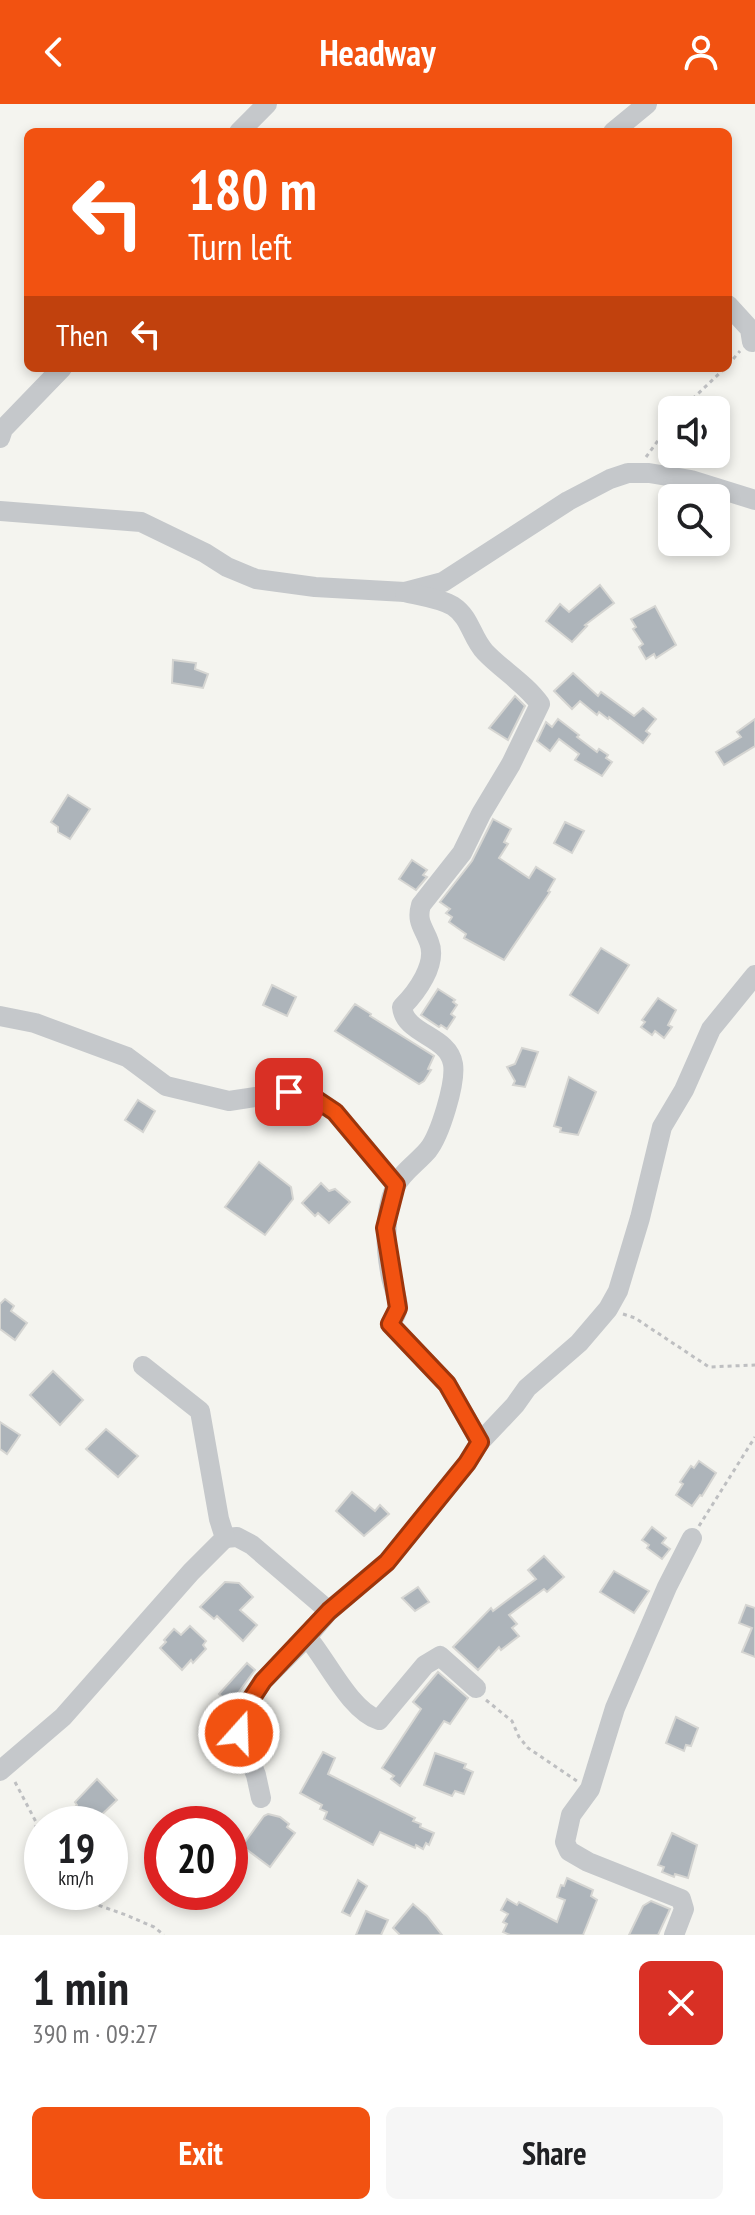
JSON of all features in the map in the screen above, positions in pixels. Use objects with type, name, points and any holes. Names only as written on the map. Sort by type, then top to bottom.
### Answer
[{"type":"street","points":[[243,128],[267,104]]},
{"type":"street","points":[[618,128],[647,104]]},
{"type":"street","points":[[732,309],[750,329],[752,342]]},
{"type":"street","points":[[0,438],[3,429],[58,372]]},
{"type":"street","points":[[405,592],[443,582],[568,501],[628,473],[691,480],[755,500]]},
{"type":"street","points":[[0,511],[141,522],[256,579],[315,587],[405,592],[450,604],[468,619],[483,650],[540,704],[462,853],[434,887],[418,915],[420,927],[432,950],[424,979],[402,1007],[409,1023],[446,1048],[453,1060],[453,1077],[442,1125],[430,1148],[396,1185],[385,1228],[398,1308],[390,1324],[447,1384],[480,1442]]},
{"type":"street","points":[[261,1798],[256,1775],[239,1733],[240,1716],[263,1681],[329,1611],[387,1562],[467,1463],[480,1442],[527,1388],[579,1343],[608,1309],[618,1291],[640,1218],[662,1127],[684,1090],[711,1029],[755,975]]},
{"type":"street","points":[[0,1016],[35,1023],[127,1057],[166,1086],[229,1101],[289,1092],[314,1098],[335,1112],[396,1185]]},
{"type":"street","points":[[143,1366],[200,1411],[225,1538]]},
{"type":"street","points":[[6,1766],[63,1717],[225,1538],[237,1537],[252,1545],[329,1611]]},
{"type":"street","points":[[674,1935],[684,1909],[681,1899],[569,1851],[565,1842],[571,1815],[590,1789],[615,1708],[667,1587],[692,1538]]},
{"type":"street","points":[[307,1637],[323,1655],[334,1677],[367,1716],[379,1720],[425,1665],[440,1656],[476,1688]]},
{"type":"path","points":[[696,396],[721,372]]},
{"type":"path","points":[[628,473],[644,460],[658,440]]},
{"type":"path","points":[[608,1309],[635,1318],[709,1367],[755,1365]]},
{"type":"path","points":[[692,1538],[755,1437]]},
{"type":"path","points":[[476,1688],[512,1721],[528,1748],[590,1789]]},
{"type":"path","points":[[6,1766],[28,1806]]},
{"type":"path","points":[[112,1910],[154,1927],[164,1935]]},
{"type":"building","points":[[600,585],[614,603],[585,625],[572,642],[546,621],[560,604],[569,612]]},
{"type":"building","points":[[655,606],[676,645],[656,658],[654,654],[646,659],[639,647],[643,644],[633,629],[636,627],[631,619]]},
{"type":"building","points":[[173,660],[196,663],[195,669],[208,674],[203,688],[172,683]]},
{"type":"building","points":[[573,673],[598,696],[601,692],[634,716],[643,708],[656,719],[646,731],[650,734],[643,743],[609,717],[599,712],[597,715],[580,701],[572,709],[554,691]]},
{"type":"building","points":[[515,696],[525,706],[508,740],[489,728]]},
{"type":"building","points":[[558,719],[597,752],[599,749],[608,755],[606,758],[612,762],[602,776],[575,760],[579,754],[559,739],[550,751],[537,741],[546,722],[552,727]]},
{"type":"building","points":[[755,719],[755,746],[724,765],[716,752],[741,737],[737,732]]},
{"type":"building","points":[[68,795],[90,809],[70,839],[58,832],[58,827],[51,822]]},
{"type":"building","points":[[493,819],[511,829],[504,842],[508,844],[499,858],[529,878],[536,867],[555,879],[550,892],[504,960],[464,938],[466,934],[449,922],[452,917],[446,913],[450,909],[440,902],[472,861]]},
{"type":"building","points":[[565,822],[584,831],[572,853],[554,843]]},
{"type":"building","points":[[412,860],[427,870],[423,875],[427,877],[416,890],[399,879]]},
{"type":"building","points":[[601,948],[629,965],[598,1013],[570,995]]},
{"type":"building","points":[[272,985],[296,997],[287,1016],[263,1005]]},
{"type":"building","points":[[438,989],[455,1000],[453,1002],[457,1005],[451,1014],[455,1017],[447,1029],[421,1015]]},
{"type":"building","points":[[658,998],[676,1010],[668,1025],[672,1027],[664,1038],[655,1031],[652,1035],[641,1027],[645,1022],[642,1020]]},
{"type":"building","points":[[355,1004],[434,1056],[428,1069],[431,1070],[424,1081],[419,1084],[335,1031]]},
{"type":"building","points":[[522,1048],[538,1052],[525,1087],[513,1085],[515,1081],[507,1067],[515,1064]]},
{"type":"building","points":[[569,1077],[596,1092],[578,1135],[560,1132],[561,1128],[554,1126]]},
{"type":"building","points":[[138,1100],[155,1111],[143,1132],[125,1120]]},
{"type":"building","points":[[259,1162],[291,1187],[293,1199],[265,1235],[225,1207]]},
{"type":"building","points":[[321,1183],[329,1191],[335,1189],[350,1202],[329,1223],[318,1213],[315,1216],[302,1203]]},
{"type":"building","points":[[5,1299],[14,1306],[11,1311],[27,1323],[15,1340],[0,1329],[0,1304]]},
{"type":"building","points":[[53,1371],[83,1400],[60,1425],[30,1395]]},
{"type":"building","points":[[0,1422],[20,1435],[7,1454],[0,1449]]},
{"type":"building","points":[[106,1429],[138,1456],[118,1477],[86,1449]]},
{"type":"building","points":[[699,1461],[716,1473],[692,1506],[676,1495],[683,1484],[680,1482],[691,1466],[694,1468]]},
{"type":"building","points":[[352,1492],[375,1511],[380,1505],[389,1514],[364,1536],[336,1511]]},
{"type":"building","points":[[652,1527],[666,1538],[662,1543],[670,1549],[662,1559],[642,1540]]},
{"type":"building","points":[[544,1556],[564,1577],[547,1592],[544,1589],[509,1615],[517,1624],[512,1628],[519,1636],[501,1650],[499,1647],[478,1670],[453,1647],[491,1608],[493,1611],[536,1579],[528,1570]]},
{"type":"building","points":[[614,1571],[649,1591],[634,1613],[600,1592]]},
{"type":"building","points":[[225,1582],[239,1583],[253,1597],[240,1610],[257,1625],[243,1641],[217,1616],[214,1619],[200,1607]]},
{"type":"building","points":[[418,1587],[429,1602],[415,1611],[402,1598]]},
{"type":"building","points":[[746,1605],[755,1608],[755,1657],[742,1652],[752,1628],[739,1623]]},
{"type":"building","points":[[190,1626],[206,1641],[203,1645],[206,1649],[182,1670],[160,1648],[174,1629],[181,1635]]},
{"type":"building","points":[[247,1663],[255,1670],[230,1704],[219,1694]]},
{"type":"building","points":[[438,1672],[468,1698],[450,1724],[444,1721],[400,1786],[391,1779],[394,1776],[382,1768],[421,1709],[413,1702]]},
{"type":"building","points":[[676,1717],[698,1728],[691,1746],[686,1745],[684,1751],[666,1743]]},
{"type":"building","points":[[323,1752],[335,1758],[328,1774],[415,1818],[413,1821],[421,1824],[420,1827],[434,1833],[429,1845],[426,1843],[423,1849],[416,1845],[415,1848],[380,1832],[373,1845],[324,1819],[327,1812],[320,1809],[322,1805],[300,1793]]},
{"type":"building","points":[[435,1753],[466,1764],[464,1768],[473,1772],[464,1794],[455,1791],[452,1796],[424,1785]]},
{"type":"building","points":[[97,1779],[117,1800],[111,1806],[76,1806],[75,1802]]},
{"type":"building","points":[[264,1816],[280,1817],[295,1833],[270,1867],[248,1850],[248,1838]]},
{"type":"building","points":[[672,1833],[697,1845],[688,1878],[662,1872],[664,1867],[658,1865]]},
{"type":"building","points":[[567,1878],[593,1890],[591,1896],[597,1900],[583,1935],[510,1935],[503,1932],[507,1924],[503,1922],[508,1914],[501,1910],[507,1899],[557,1922],[565,1900],[557,1897]]},
{"type":"building","points":[[358,1880],[367,1886],[350,1916],[342,1912]]},
{"type":"building","points":[[651,1901],[670,1909],[658,1935],[629,1935],[643,1906]]},
{"type":"building","points":[[413,1904],[442,1935],[400,1935],[393,1928]]},
{"type":"building","points":[[366,1911],[388,1920],[381,1935],[356,1935]]},
{"type":"route","points":[[239,1733],[240,1716],[263,1681],[329,1611],[387,1562],[467,1463],[480,1442],[447,1384],[390,1324],[398,1308],[385,1228],[396,1185],[335,1112],[314,1098],[289,1092]]}]
